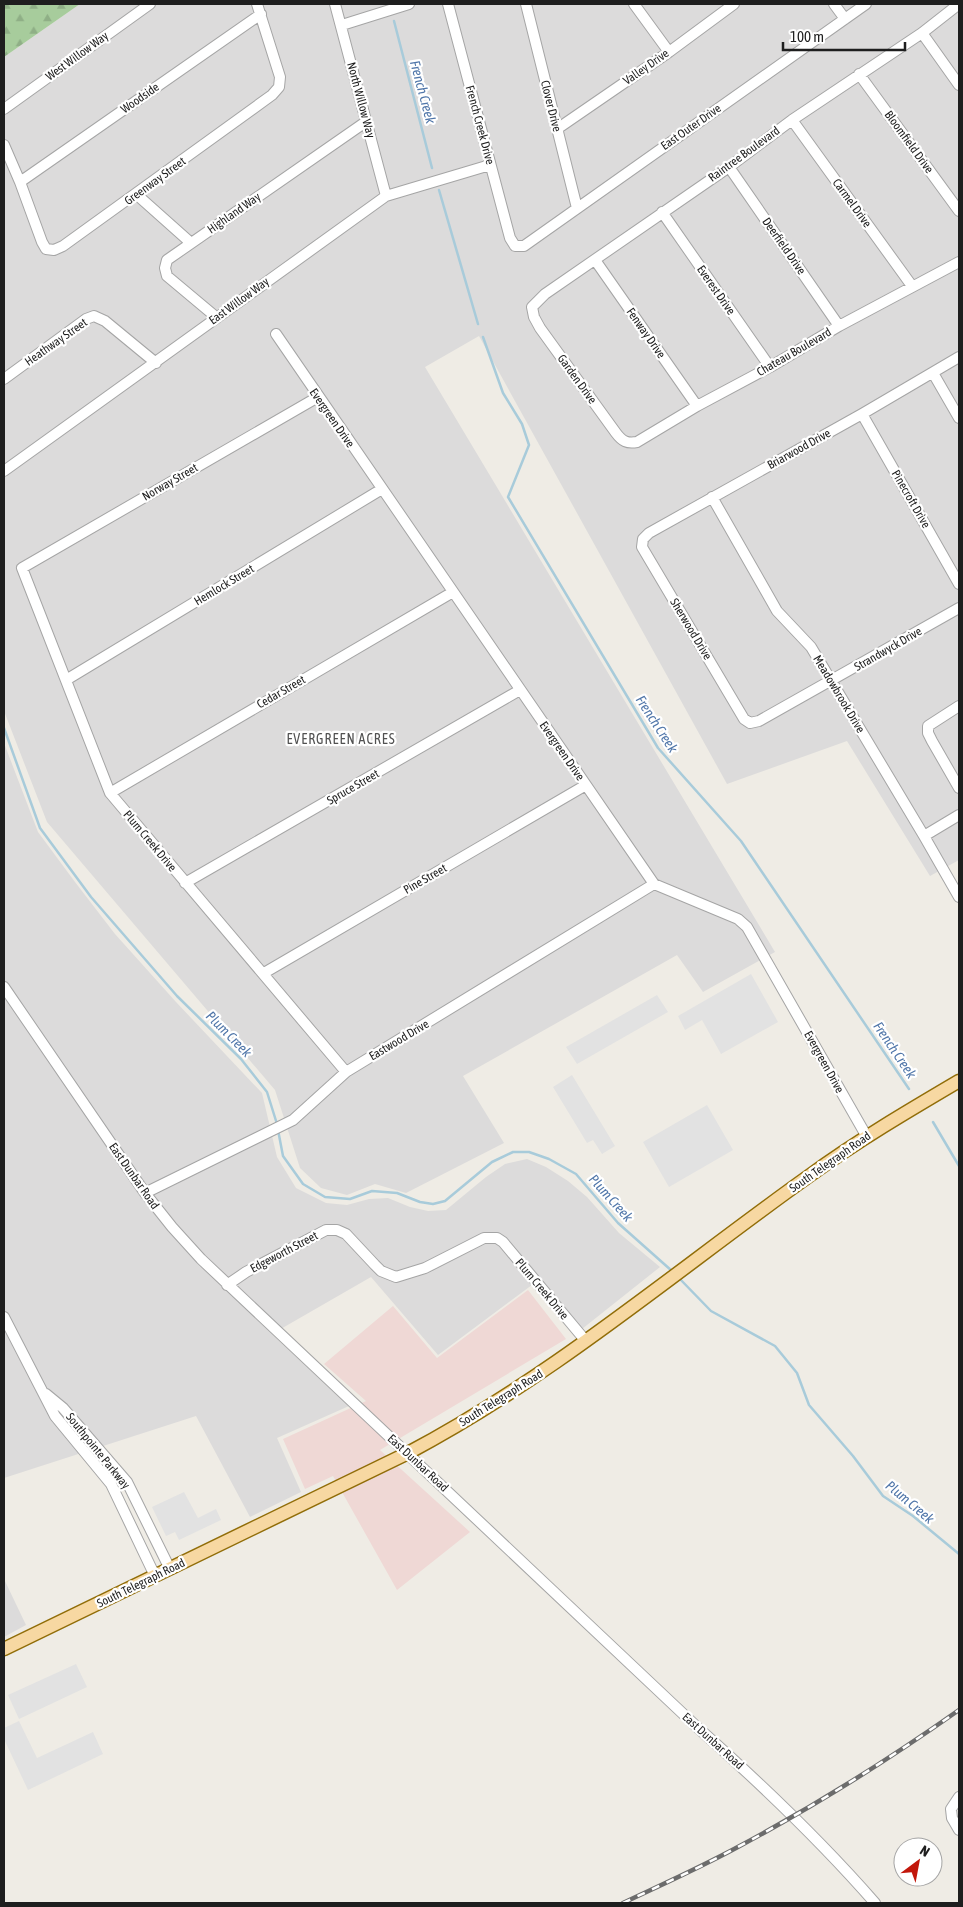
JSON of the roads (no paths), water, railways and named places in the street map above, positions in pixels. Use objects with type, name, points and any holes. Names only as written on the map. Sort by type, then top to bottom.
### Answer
[{"type":"main road","name":"South Telegraph Road","points":[[4,1649],[408,1452],[462,1423],[515,1390],[586,1340],[809,1176],[867,1136],[959,1081]]},
{"type":"street","name":"West Willow Way","points":[[4,109],[150,4]]},
{"type":"street","name":"Greenway Street","points":[[4,145],[42,242],[46,248],[54,250],[63,246],[272,95],[279,87],[280,77],[257,4]]},
{"type":"street","name":"North Willow Way","points":[[335,4],[386,196]]},
{"type":"street","points":[[342,25],[409,4]]},
{"type":"street","name":"French Creek Drive","points":[[448,4],[510,238],[515,246]]},
{"type":"street","name":"Clover Drive","points":[[526,4],[577,208]]},
{"type":"street","points":[[634,4],[669,52]]},
{"type":"street","points":[[834,4],[845,19]]},
{"type":"street","name":"East Outer Drive","points":[[515,246],[524,246],[866,4]]},
{"type":"street","name":"Raintree Boulevard","points":[[532,307],[545,294],[729,167],[792,120],[922,32],[959,4]]},
{"type":"street","name":"Valley Drive","points":[[557,129],[669,52],[731,5]]},
{"type":"street","name":"Woodside","points":[[20,182],[261,14]]},
{"type":"street","points":[[922,32],[959,85]]},
{"type":"street","name":"Bloomfield Drive","points":[[859,74],[959,211]]},
{"type":"street","name":"Carmel Drive","points":[[792,120],[912,286]]},
{"type":"street","name":"Highland Way","points":[[216,317],[167,276],[165,268],[168,260],[367,121]]},
{"type":"street","name":"East Willow Way","points":[[4,471],[386,196],[490,165]]},
{"type":"street","name":"Deerfield Drive","points":[[729,167],[840,326]]},
{"type":"street","points":[[136,194],[191,243]]},
{"type":"street","name":"Everest Drive","points":[[662,212],[770,367]]},
{"type":"street","name":"Fenway Drive","points":[[595,260],[697,406]]},
{"type":"street","name":"Chateau Boulevard","points":[[630,444],[912,286],[959,262]]},
{"type":"street","name":"Garden Drive","points":[[532,307],[534,317],[540,328],[621,440],[630,444]]},
{"type":"street","name":"Heathway Street","points":[[4,379],[86,319],[94,316],[105,321],[156,363]]},
{"type":"street","name":"Evergreen Drive","points":[[276,334],[654,884],[738,919],[747,927],[867,1136]]},
{"type":"street","name":"Briarwood Drive","points":[[642,544],[649,533],[862,414],[959,357]]},
{"type":"street","points":[[933,373],[959,418]]},
{"type":"street","name":"Norway Street","points":[[22,568],[318,397]]},
{"type":"street","name":"Pinecroft Drive","points":[[862,414],[959,584]]},
{"type":"street","name":"Hemlock Street","points":[[66,680],[382,490]]},
{"type":"street","name":"Meadowbrook Drive","points":[[712,497],[777,611],[811,648],[959,897]]},
{"type":"street","name":"Sherwood Drive","points":[[642,544],[642,547],[741,713]]},
{"type":"street","name":"Plum Creek Drive","points":[[22,568],[110,793],[346,1072]]},
{"type":"street","name":"Cedar Street","points":[[110,793],[453,592]]},
{"type":"street","name":"Strandwyck Drive","points":[[741,713],[750,724],[758,722],[959,608]]},
{"type":"street","name":"Spruce Street","points":[[185,883],[520,690]]},
{"type":"street","points":[[959,706],[928,726],[928,733],[959,788]]},
{"type":"street","name":"Pine Street","points":[[264,973],[586,785]]},
{"type":"street","points":[[924,836],[959,815]]},
{"type":"street","name":"Eastwood Drive","points":[[145,1193],[283,1126],[300,1114],[346,1072],[654,884]]},
{"type":"street","name":"East Dunbar Road","points":[[4,987],[145,1193],[172,1227],[227,1285],[408,1452],[696,1727],[745,1770],[847,1872],[875,1903]]},
{"type":"street","points":[[4,1007],[13,1000]]},
{"type":"street","name":"Edgeworth Street","points":[[227,1285],[246,1272],[326,1230],[338,1230],[346,1234],[374,1265],[396,1277],[425,1268],[484,1238],[497,1238]]},
{"type":"street","name":"Plum Creek Drive","points":[[497,1238],[586,1340]]},
{"type":"street","name":"Southpointe Parkway","points":[[4,1317],[54,1416],[111,1484],[155,1576]]},
{"type":"street","name":"Southpointe Parkway","points":[[44,1393],[63,1408],[127,1482],[170,1569]]},
{"type":"street","points":[[959,1797],[951,1809],[952,1818],[959,1830]]},
{"type":"waterway","name":"French Creek","points":[[394,21],[432,168]]},
{"type":"waterway","name":"French Creek","points":[[439,190],[478,324]]},
{"type":"waterway","name":"French Creek","points":[[483,337],[503,393],[522,424],[529,445],[508,497],[658,748],[741,841],[909,1089]]},
{"type":"waterway","name":"Plum Creek","points":[[4,728],[40,828],[91,897],[177,996],[241,1059],[267,1092],[277,1124]]},
{"type":"waterway","name":"French Creek","points":[[933,1122],[959,1166]]},
{"type":"waterway","name":"Plum Creek","points":[[278,1130],[283,1156],[303,1184],[325,1197],[350,1199],[372,1191],[397,1193],[420,1202],[433,1204],[445,1201],[492,1162],[513,1152],[529,1152],[549,1159],[576,1174],[618,1223],[672,1271]]},
{"type":"waterway","name":"Plum Creek","points":[[678,1277],[711,1311],[775,1346],[797,1373],[809,1405],[853,1456],[883,1496],[913,1516],[959,1554]]},
{"type":"railway","points":[[623,1903],[722,1855],[822,1800],[959,1710]]},
{"type":"district","name":"EVERGREEN ACRES","points":[[341,739]]}]
